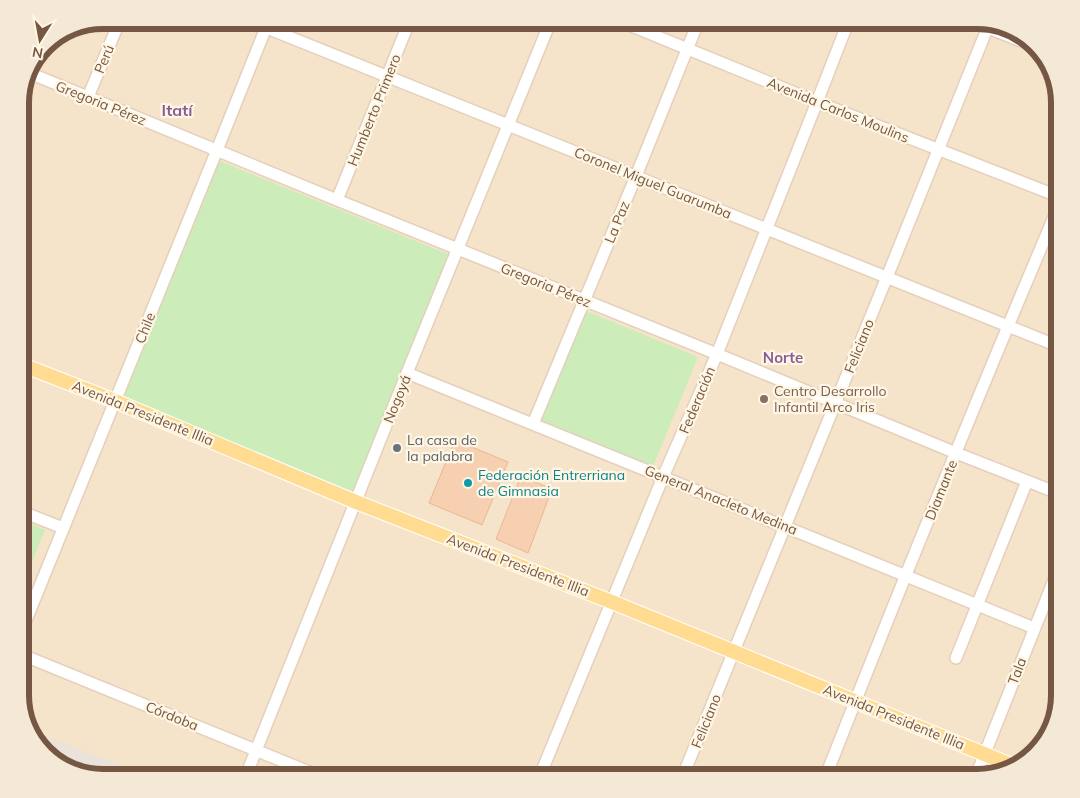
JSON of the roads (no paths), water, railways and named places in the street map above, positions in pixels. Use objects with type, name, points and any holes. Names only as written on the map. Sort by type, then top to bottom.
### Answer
[{"type":"main road","name":"Avenida Presidente Illia","points":[[29,368],[115,401],[356,502],[612,602],[1007,763]]},
{"type":"street","name":"Perú","points":[[88,97],[116,29]]},
{"type":"street","name":"Chile","points":[[29,613],[265,29]]},
{"type":"street","name":"Coronel Miguel Guarumba","points":[[278,29],[387,77],[1051,342]]},
{"type":"street","name":"Humberto Primero","points":[[338,200],[406,29]]},
{"type":"street","name":"Nogoyá","points":[[249,769],[407,373],[548,29]]},
{"type":"street","name":"Avenida Carlos Moulins","points":[[645,29],[687,49],[1051,194]]},
{"type":"street","name":"La Paz","points":[[534,424],[695,29]]},
{"type":"street","name":"Federación","points":[[543,769],[717,354],[846,29]]},
{"type":"street","name":"Feliciano","points":[[688,769],[987,30]]},
{"type":"street","name":"Gregoria Pérez","points":[[34,75],[1051,490]]},
{"type":"street","name":"Diamante","points":[[828,769],[905,576],[1051,224]]},
{"type":"street","name":"General Anacleto Medina","points":[[407,373],[1034,628]]},
{"type":"street","points":[[956,658],[1027,481]]},
{"type":"street","points":[[29,515],[63,528]]},
{"type":"street","name":"Tala","points":[[979,769],[1051,587]]},
{"type":"street","name":"Córdoba","points":[[29,658],[302,769]]},
{"type":"place","name":"Centro Desarrollo Infantil Arco Iris","points":[[764,399]]},
{"type":"place","name":"La casa de la palabra","points":[[397,448]]},
{"type":"place","name":"Federación Entrerriana de Gimnasia","points":[[468,483]]},
{"type":"district","name":"Itatí","points":[[177,110]]},
{"type":"district","name":"Norte","points":[[783,358]]}]
